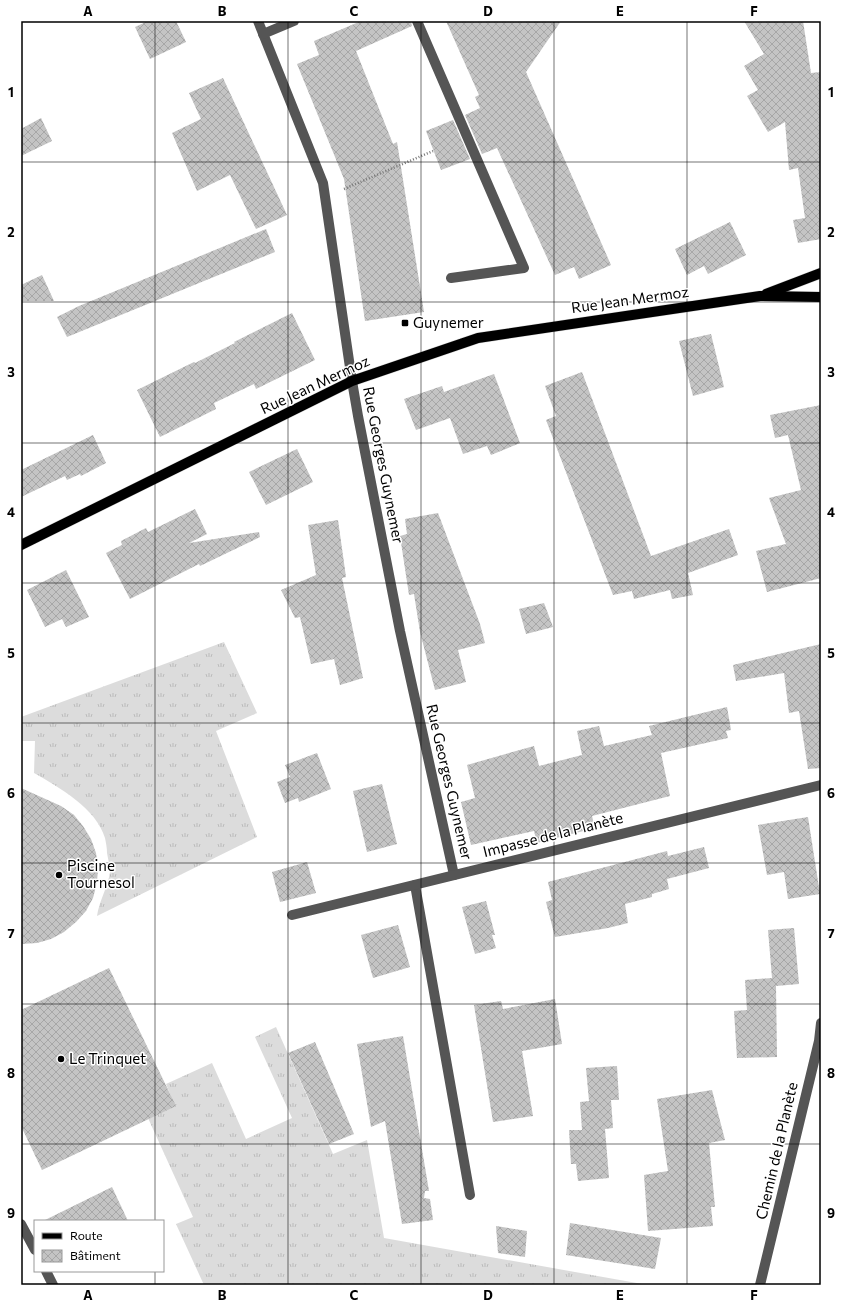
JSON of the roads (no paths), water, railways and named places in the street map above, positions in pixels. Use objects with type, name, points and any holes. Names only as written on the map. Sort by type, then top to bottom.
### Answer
[{"type":"main road","points":[[760,296],[821,273]]},
{"type":"main road","name":"Rue Jean Mermoz","points":[[21,545],[352,381],[478,338],[760,296]]},
{"type":"main road","points":[[760,296],[821,297]]},
{"type":"street","name":"Rue Georges Guynemer","points":[[258,21],[323,183],[352,381],[400,631],[454,875]]},
{"type":"street","points":[[263,34],[294,21]]},
{"type":"street","points":[[417,21],[524,268],[451,278]]},
{"type":"street","name":"Impasse de la Planète","points":[[292,915],[821,785]]},
{"type":"street","points":[[415,884],[470,1195]]},
{"type":"street","name":"Chemin de la Planète","points":[[760,1285],[821,1023]]},
{"type":"street","points":[[21,1224],[34,1248]]},
{"type":"street","points":[[46,1272],[53,1285]]},
{"type":"place","name":"Guynemer","points":[[405,323]]},
{"type":"place","name":"Piscine Tournesol","points":[[59,875]]},
{"type":"place","name":"Le Trinquet","points":[[61,1059]]}]
